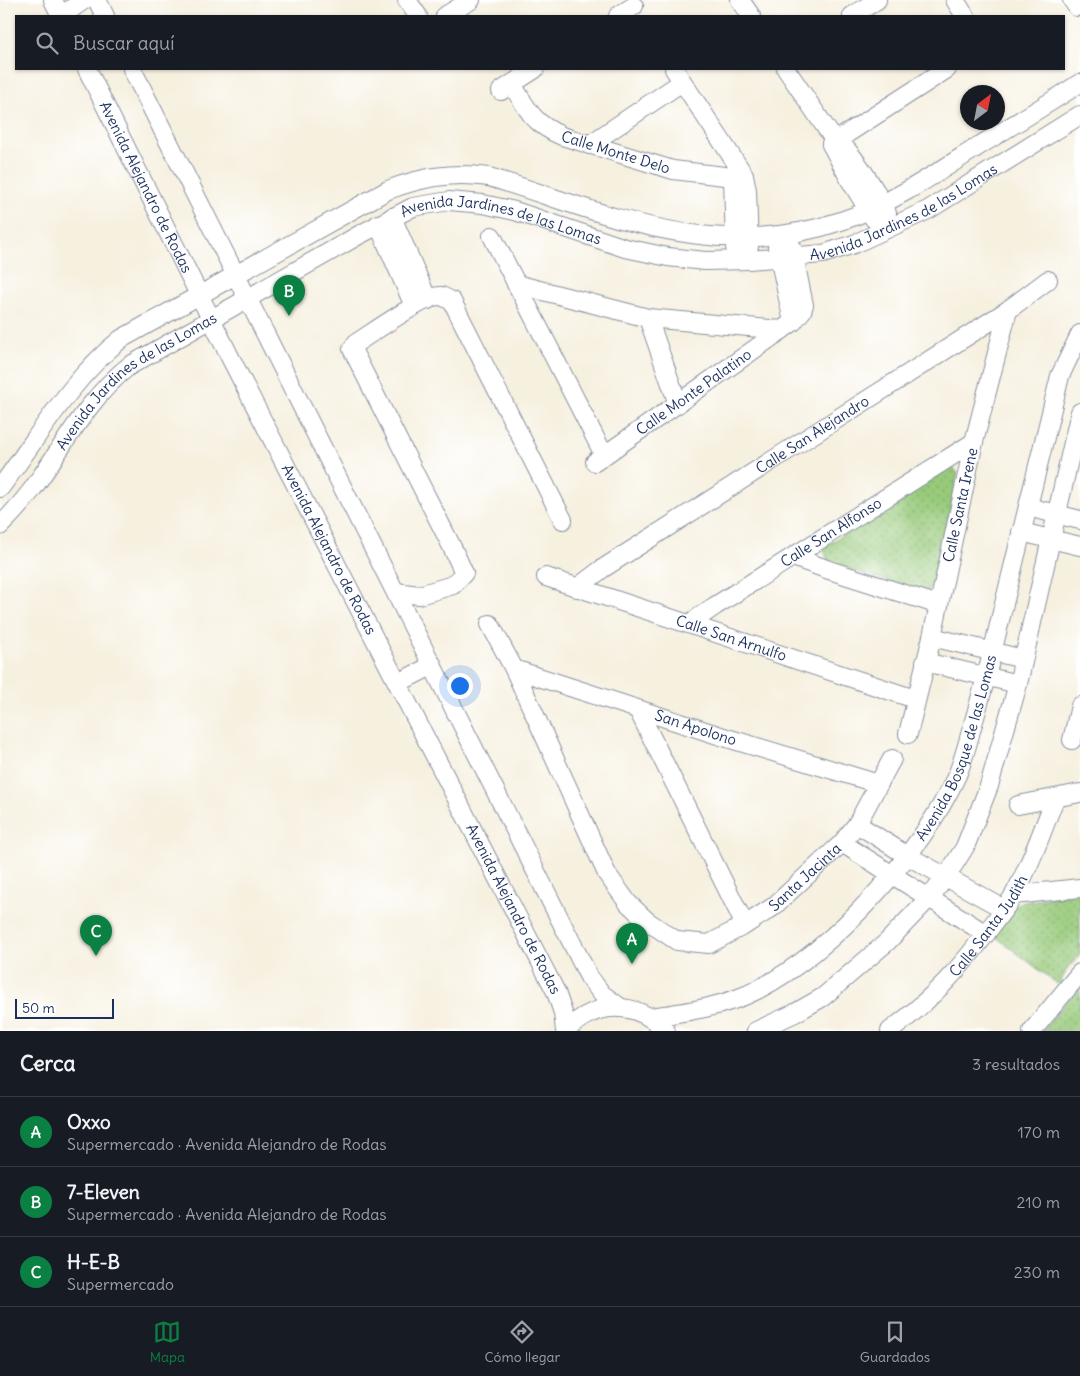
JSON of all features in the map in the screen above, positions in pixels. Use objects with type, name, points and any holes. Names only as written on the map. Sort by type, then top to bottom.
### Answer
[{"type":"street","points":[[52,0],[60,15]]},
{"type":"street","points":[[62,15],[84,0]]},
{"type":"street","points":[[97,0],[104,15]]},
{"type":"street","points":[[407,0],[417,15]]},
{"type":"street","points":[[448,15],[472,0]]},
{"type":"street","points":[[740,0],[749,15]]},
{"type":"street","points":[[854,15],[877,0]]},
{"type":"street","points":[[955,0],[965,15]]},
{"type":"street","points":[[620,15],[635,7]]},
{"type":"street","name":"Avenida Alejandro de Rodas","points":[[88,70],[211,319],[556,992],[563,1013],[565,1031]]},
{"type":"street","points":[[133,70],[237,274],[589,977],[602,994],[621,1008]]},
{"type":"street","name":"Calle Monte Delo","points":[[533,70],[506,88],[542,126],[562,136],[673,170],[738,173]]},
{"type":"street","points":[[787,70],[833,139],[850,180],[875,206],[888,229]]},
{"type":"street","points":[[833,139],[945,70]]},
{"type":"street","points":[[589,145],[678,75],[725,145],[738,173],[742,261]]},
{"type":"street","name":"Avenida Jardines de las Lomas","points":[[0,488],[57,407],[90,366],[122,339],[388,190],[429,177],[453,175],[488,177],[656,228],[694,235],[782,235],[843,221],[875,206],[929,178],[1080,83]]},
{"type":"street","points":[[1052,101],[1073,120]]},
{"type":"street","name":"Avenida Jardines de las Lomas","points":[[0,526],[30,492],[94,400],[115,377],[143,357],[413,207],[450,201],[483,204],[515,211],[625,248],[668,257],[705,261],[742,261],[823,254],[854,244],[928,210],[1073,120]]},
{"type":"street","points":[[1018,122],[1031,146]]},
{"type":"street","points":[[483,204],[488,177]]},
{"type":"street","points":[[385,221],[421,303]]},
{"type":"street","points":[[492,236],[516,284],[648,318],[788,326],[787,258],[782,235]]},
{"type":"street","name":"Calle San Alejandro","points":[[577,588],[611,564],[1008,310],[1048,280]]},
{"type":"street","name":"Calle Monte Palatino","points":[[516,284],[599,458],[788,326]]},
{"type":"street","points":[[396,592],[419,595],[453,586],[464,573],[352,349],[356,344],[421,303],[441,296],[452,301],[563,520]]},
{"type":"street","name":"Calle Santa Irene","points":[[908,734],[932,637],[974,442],[1008,310]]},
{"type":"street","points":[[648,318],[678,404]]},
{"type":"street","name":"Avenida Bosque de las Lomas","points":[[650,1017],[708,1008],[756,991],[781,976],[819,948],[872,898],[927,827],[957,774],[987,676],[1060,376],[1080,334]]},
{"type":"street","points":[[756,1031],[795,1013],[823,997],[887,942],[929,898],[966,847],[989,786],[1018,684],[1080,412]]},
{"type":"street","name":"Calle San Alfonso","points":[[689,624],[974,442]]},
{"type":"street","points":[[1028,507],[1080,520]]},
{"type":"street","points":[[1021,532],[1080,546]]},
{"type":"street","points":[[793,557],[939,605]]},
{"type":"street","name":"Calle San Arnulfo","points":[[546,577],[915,700]]},
{"type":"street","points":[[490,624],[514,669]]},
{"type":"street","points":[[932,637],[1023,659]]},
{"type":"street","points":[[926,662],[1018,684]]},
{"type":"street","points":[[398,683],[433,666]]},
{"type":"street","name":"San Apolono","points":[[514,669],[638,710],[879,784]]},
{"type":"street","name":"Santa Jacinta","points":[[514,669],[607,874],[628,903],[647,921],[677,941],[710,944],[773,907],[842,844],[857,824],[892,759]]},
{"type":"street","points":[[1072,740],[1080,706]]},
{"type":"street","points":[[638,710],[745,925]]},
{"type":"street","points":[[1018,805],[1080,793]]},
{"type":"street","name":"Calle Santa Judith","points":[[890,1031],[914,1013],[946,983],[1004,909],[1014,894],[1038,844],[1054,798]]},
{"type":"street","points":[[857,824],[906,855],[1004,909]]},
{"type":"street","points":[[842,844],[986,934]]},
{"type":"street","points":[[1014,894],[1080,888]]},
{"type":"street","points":[[1032,1031],[1080,973]]},
{"type":"street","points":[[565,1031],[579,1019],[608,1008],[636,1011],[650,1017],[666,1031]]},
{"type":"green space","points":[[950,465],[958,473],[933,585],[925,593],[829,563],[824,547]]},
{"type":"green space","points":[[1080,892],[1080,954],[1066,971],[1059,985],[992,934],[1011,907],[1019,903]]},
{"type":"green space","points":[[1080,985],[1080,1031],[1042,1031]]},
{"type":"place","name":"7-Eleven","points":[[289,316]]},
{"type":"place","name":"H-E-B","points":[[96,956]]},
{"type":"place","name":"Oxxo","points":[[632,964]]}]
